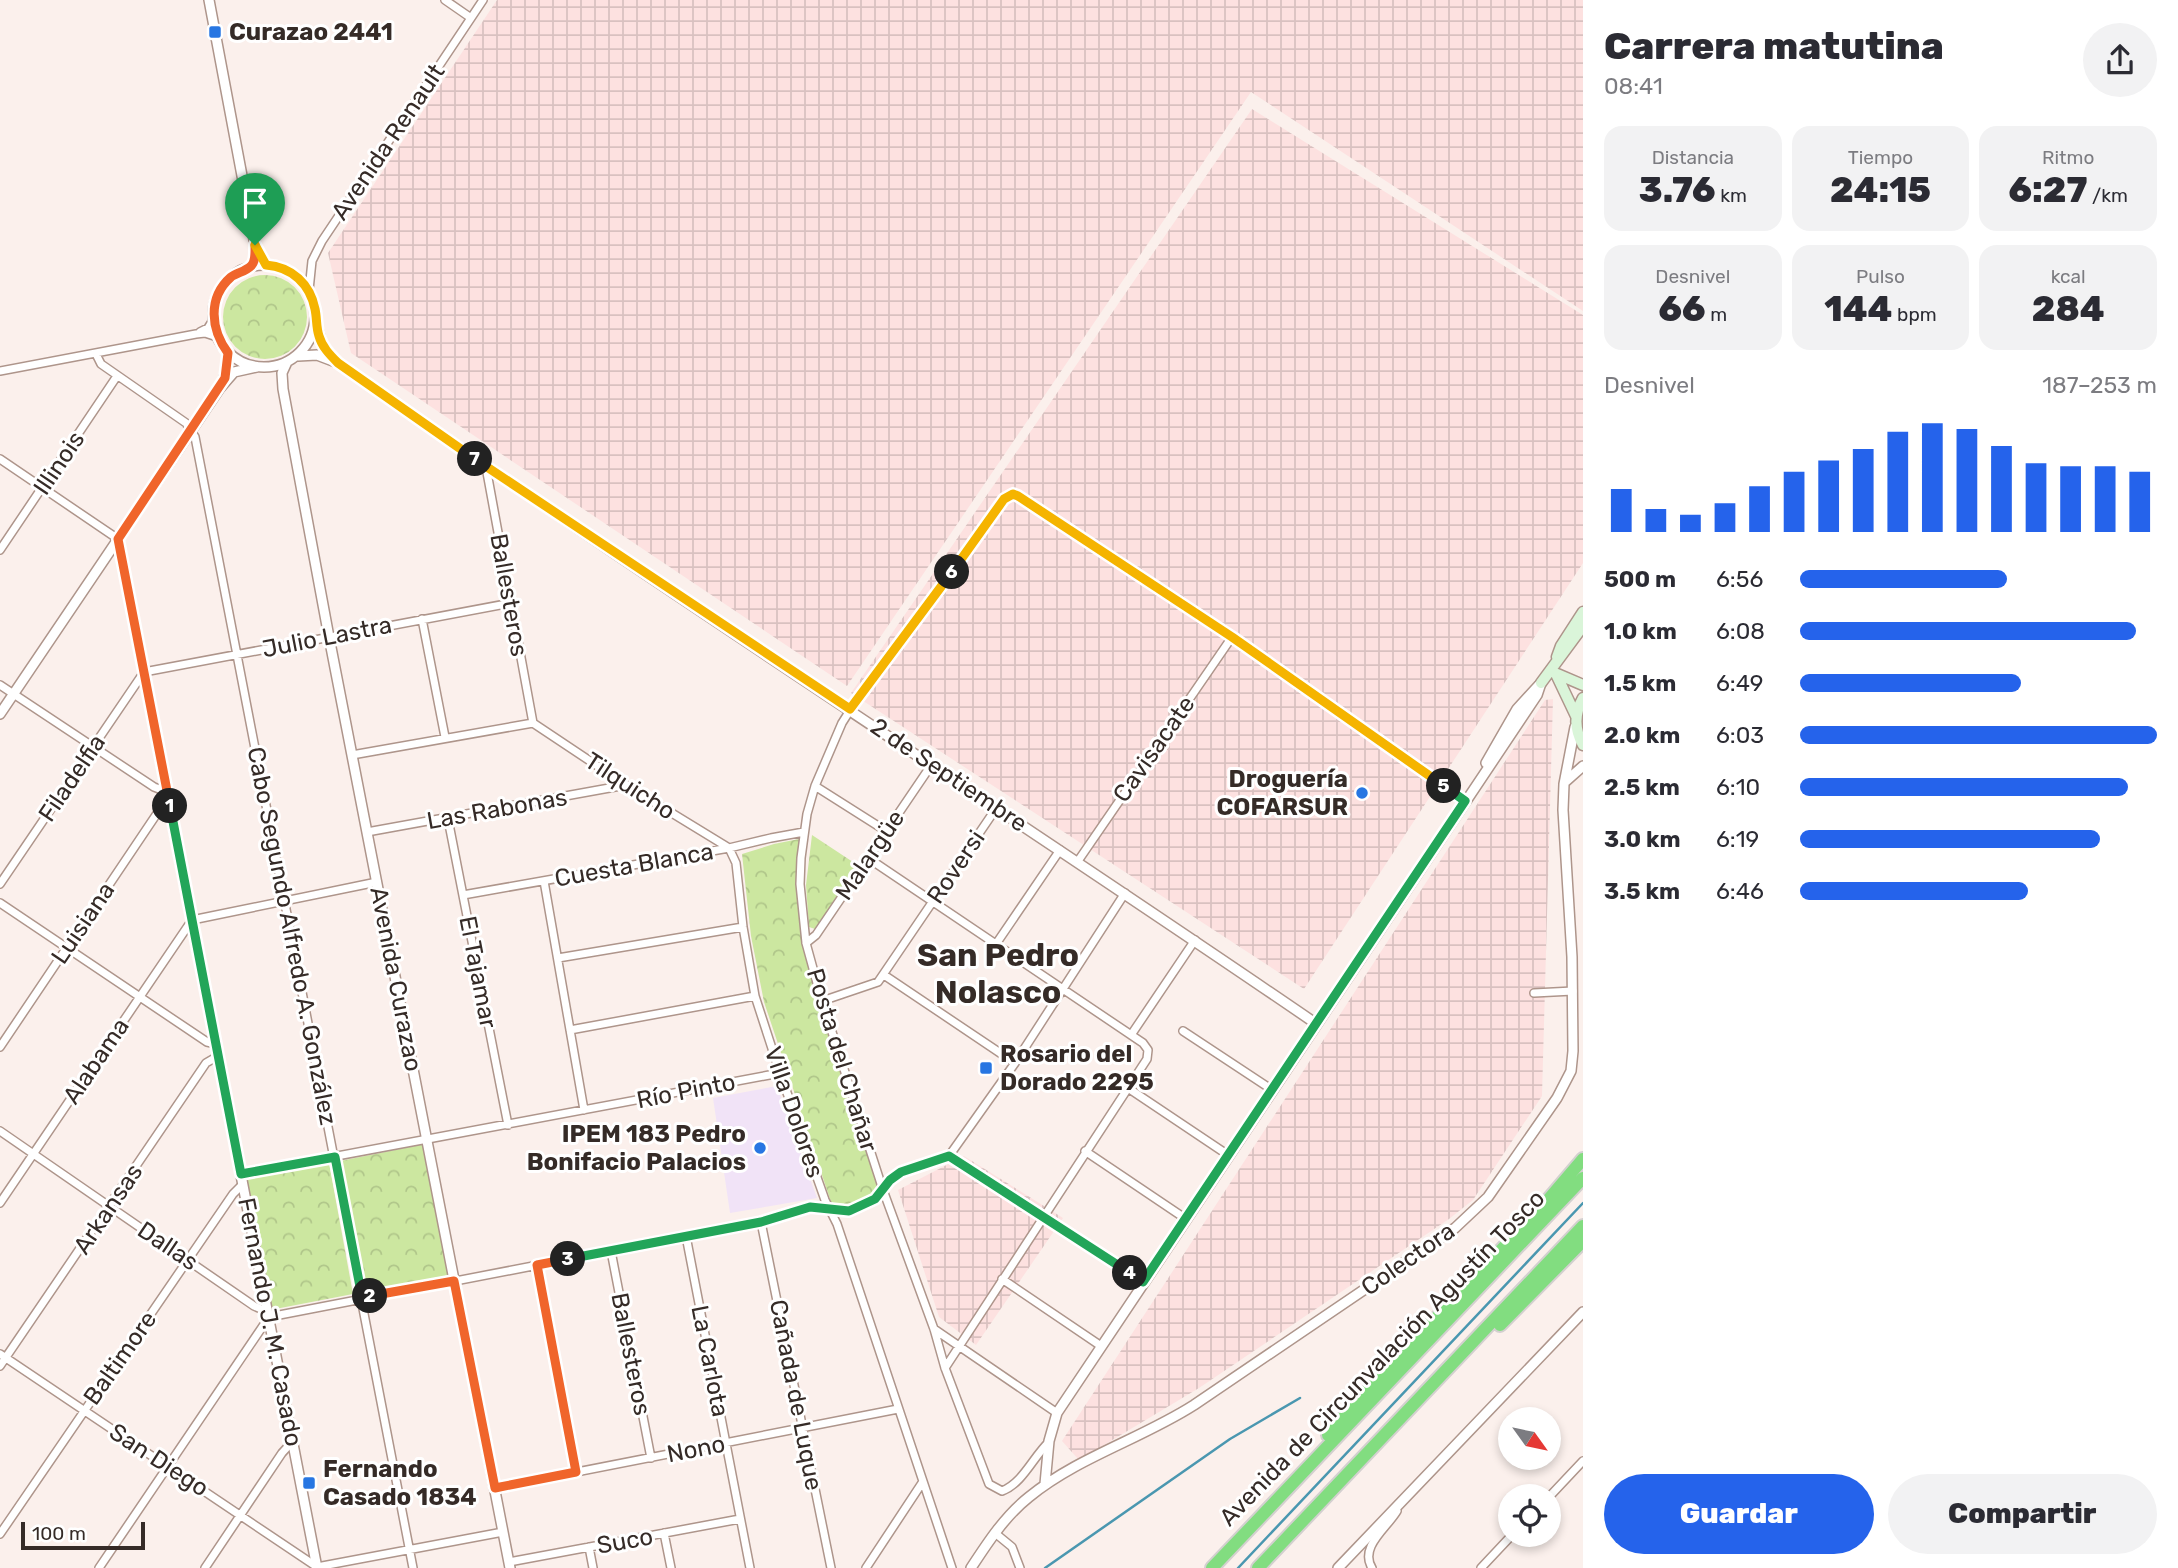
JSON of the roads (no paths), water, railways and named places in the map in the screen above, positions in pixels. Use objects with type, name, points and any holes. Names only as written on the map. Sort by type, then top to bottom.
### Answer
[{"type":"highway","points":[[1278,1498],[1338,1422],[1542,1208],[1583,1159]]},
{"type":"highway","name":"Avenida de Circunvalación Agustín Tosco","points":[[1212,1568],[1583,1178]]},
{"type":"highway","points":[[1258,1568],[1583,1226]]},
{"type":"highway","points":[[1449,1368],[1513,1314],[1583,1241]]},
{"type":"main road","points":[[1583,612],[1561,646],[1554,668],[1576,719],[1583,746]]},
{"type":"main road","points":[[1541,683],[1583,626]]},
{"type":"main road","points":[[1554,668],[1583,685]]},
{"type":"main road","points":[[1576,719],[1583,698]]},
{"type":"street","points":[[209,0],[255,245],[255,257],[250,268]]},
{"type":"street","points":[[445,0],[471,18]]},
{"type":"street","name":"Avenida Renault","points":[[309,290],[312,261],[322,241],[483,0]]},
{"type":"street","points":[[255,245],[266,265]]},
{"type":"street","points":[[266,265],[290,271],[309,290],[315,319],[314,331],[298,356],[287,362],[269,368],[238,361],[228,353],[217,337],[213,320],[215,302],[230,278],[250,268],[266,265]]},
{"type":"street","name":"2 de Septiembre","points":[[315,319],[322,344],[338,363]]},
{"type":"street","points":[[196,334],[208,328],[213,320]]},
{"type":"street","points":[[0,371],[196,334],[205,333],[217,337]]},
{"type":"street","points":[[220,388],[227,369],[228,353]]},
{"type":"street","points":[[96,354],[101,364],[192,429]]},
{"type":"street","name":"2 de Septiembre","points":[[298,356],[317,355],[338,363],[486,467],[1060,849],[1315,1023]]},
{"type":"street","name":"Avenida Curazao","points":[[287,362],[282,373],[283,389],[510,1565]]},
{"type":"street","points":[[0,714],[220,388],[234,372],[257,367]]},
{"type":"street","name":"Avenida Curazao","points":[[269,368],[278,377],[283,389]]},
{"type":"street","name":"Illinois","points":[[0,550],[117,376]]},
{"type":"street","name":"Cabo Segundo Alfredo A. González","points":[[192,429],[413,1568]]},
{"type":"street","points":[[0,459],[118,539]]},
{"type":"street","name":"Ballesteros","points":[[486,467],[533,723]]},
{"type":"street","name":"Posta del Chañar","points":[[1049,1441],[1015,1484],[1002,1491],[992,1488],[945,1368],[934,1329],[883,1190],[822,1001],[806,943],[800,884],[804,832],[816,786],[850,709],[1004,499],[1013,494],[1232,637]]},
{"type":"street","name":"Fernando J. M. Casado","points":[[118,539],[317,1568]]},
{"type":"street","name":"Julio Lastra","points":[[144,672],[511,603]]},
{"type":"street","points":[[422,619],[445,737]]},
{"type":"street","points":[[1232,637],[1465,801]]},
{"type":"street","name":"Cavisacate","points":[[1078,862],[1232,637]]},
{"type":"street","name":"Filadelfia","points":[[0,884],[144,672]]},
{"type":"street","points":[[1045,1485],[1049,1441],[1057,1413],[1315,1023],[1537,695],[1541,683]]},
{"type":"street","points":[[0,685],[168,797]]},
{"type":"street","name":"Colectora","points":[[971,1568],[995,1533],[1017,1508],[1045,1485],[1067,1471],[1160,1426],[1194,1405],[1455,1228],[1480,1206],[1550,1109],[1567,1080],[1573,1062],[1573,990],[1563,824],[1564,784],[1576,719]]},
{"type":"street","points":[[352,755],[533,723]]},
{"type":"street","name":"Tilquicho","points":[[533,723],[626,785],[729,848]]},
{"type":"street","name":"Malargüe","points":[[806,943],[816,935],[932,764]]},
{"type":"street","points":[[1564,784],[1583,766]]},
{"type":"street","name":"Las Rabonas","points":[[367,832],[626,785]]},
{"type":"street","points":[[816,786],[886,831]]},
{"type":"street","name":"Luisiana","points":[[0,1047],[168,797]]},
{"type":"street","name":"Roversi","points":[[822,1001],[878,982],[997,807]]},
{"type":"street","name":"El Tajamar","points":[[448,819],[508,1125]]},
{"type":"street","name":"Cuesta Blanca","points":[[463,895],[729,848],[804,832]]},
{"type":"street","name":"Villa Dolores","points":[[729,848],[736,863],[743,927],[755,996],[780,1073],[837,1224],[952,1568]]},
{"type":"street","points":[[996,944],[1060,849]]},
{"type":"street","points":[[868,858],[1143,1043],[1148,1050],[1147,1059],[945,1368]]},
{"type":"street","points":[[544,881],[584,1110]]},
{"type":"street","points":[[192,920],[377,882]]},
{"type":"street","points":[[99,1568],[269,1315],[761,1222],[810,1207],[837,1212],[849,1211],[875,1199],[901,1172],[949,1156],[1015,1063],[1125,893]]},
{"type":"street","points":[[0,903],[207,1042],[216,1044]]},
{"type":"street","name":"Alabama","points":[[0,1203],[192,920]]},
{"type":"street","points":[[558,958],[743,927]]},
{"type":"street","points":[[1131,1035],[1195,940]]},
{"type":"street","points":[[884,975],[1015,1063]]},
{"type":"street","points":[[1534,993],[1573,990]]},
{"type":"street","points":[[570,1030],[755,996]]},
{"type":"street","points":[[1183,1031],[1271,1089]]},
{"type":"street","name":"Arkansas","points":[[0,1366],[3,1356],[110,1207],[206,1063],[218,1056]]},
{"type":"street","name":"Río Pinto","points":[[242,1179],[335,1157],[780,1073]]},
{"type":"street","points":[[1128,1088],[1228,1155]]},
{"type":"street","name":"Dallas","points":[[0,1131],[269,1315]]},
{"type":"street","points":[[1085,1152],[1186,1219]]},
{"type":"street","points":[[949,1156],[1143,1282]]},
{"type":"street","name":"Baltimore","points":[[0,1534],[242,1179]]},
{"type":"street","name":"Cañada de Luque","points":[[761,1222],[831,1568]]},
{"type":"street","name":"La Carlota","points":[[686,1236],[750,1568]]},
{"type":"street","name":"Ballesteros","points":[[611,1251],[651,1458]]},
{"type":"street","points":[[537,1265],[576,1472]]},
{"type":"street","points":[[1002,1279],[1101,1346]]},
{"type":"street","points":[[1338,1568],[1365,1546],[1402,1500],[1583,1312]]},
{"type":"street","points":[[934,1329],[1057,1413]]},
{"type":"street","name":"San Diego","points":[[3,1356],[317,1568]]},
{"type":"street","name":"Nono","points":[[495,1488],[898,1409]]},
{"type":"street","points":[[205,1568],[282,1453],[293,1441]]},
{"type":"street","points":[[1561,1484],[1583,1461]]},
{"type":"street","points":[[866,1568],[922,1483]]},
{"type":"street","name":"Suco","points":[[510,1565],[589,1547],[740,1519]]},
{"type":"street","points":[[317,1568],[503,1532]]},
{"type":"street","points":[[664,1533],[671,1568]]},
{"type":"street","points":[[995,1533],[1012,1547],[1020,1568]]},
{"type":"street","points":[[1365,1546],[1371,1568]]},
{"type":"street","points":[[589,1547],[593,1568]]},
{"type":"street","points":[[1481,1568],[1501,1547]]},
{"type":"waterway","points":[[1238,1568],[1583,1203]]},
{"type":"waterway","points":[[1045,1568],[1230,1439],[1300,1398]]},
{"type":"place","name":"Curazao 2441","points":[[215,32]]},
{"type":"place","name":"Droguería COFARSUR","points":[[1362,793]]},
{"type":"place","name":"Rosario del Dorado 2295","points":[[986,1068]]},
{"type":"place","name":"IPEM 183 Pedro Bonifacio Palacios","points":[[760,1148]]},
{"type":"place","name":"Fernando Casado 1834","points":[[309,1483]]},
{"type":"district","name":"San Pedro Nolasco","points":[[998,974]]}]
